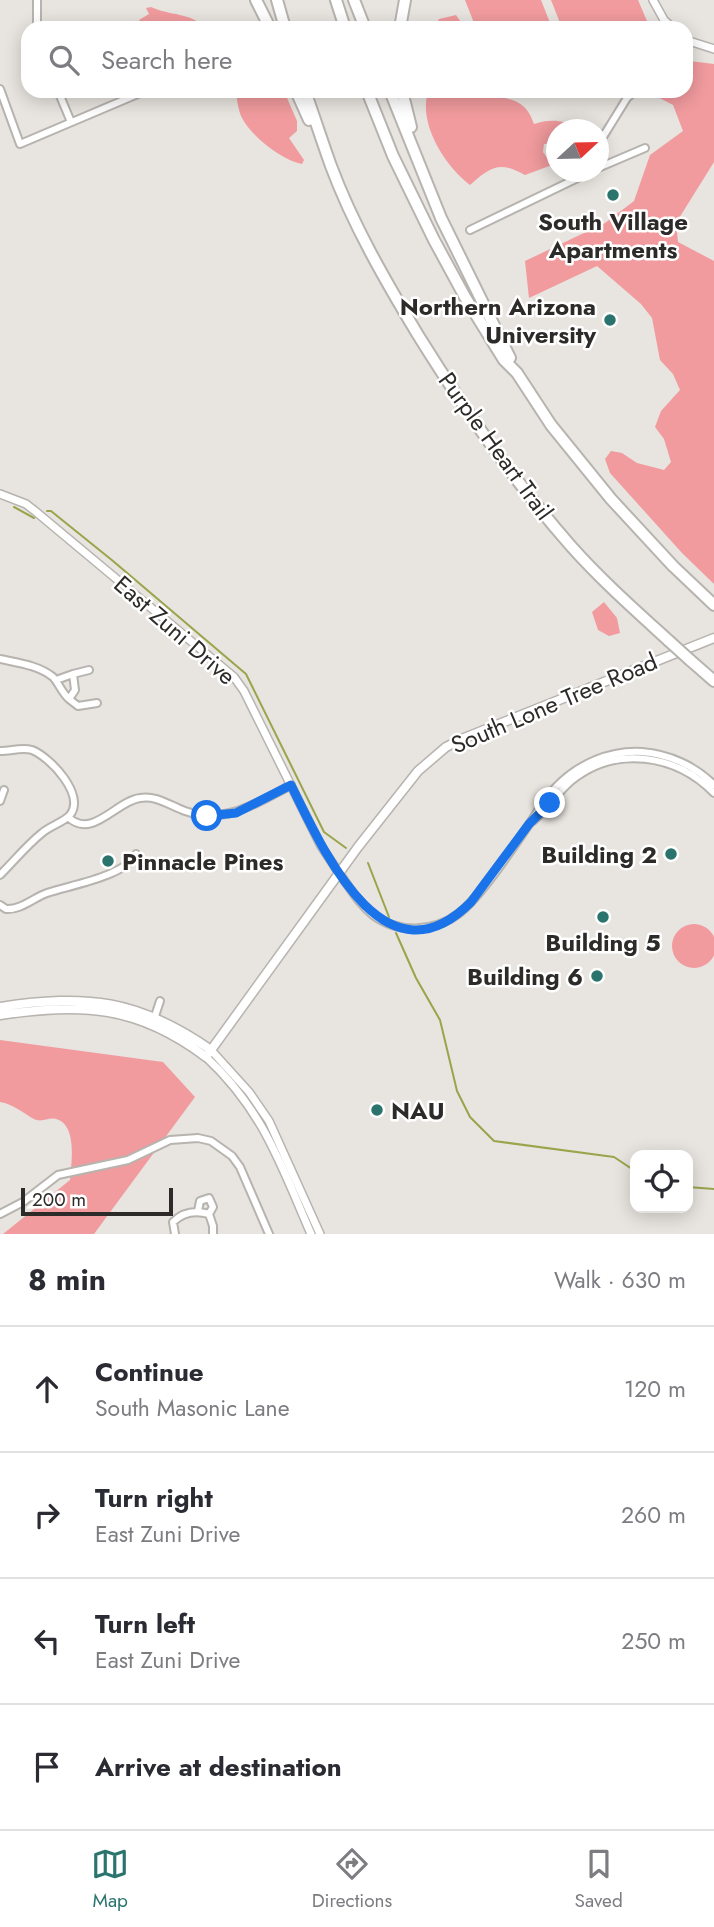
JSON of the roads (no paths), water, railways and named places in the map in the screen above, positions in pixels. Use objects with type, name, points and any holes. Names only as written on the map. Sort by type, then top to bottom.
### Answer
[{"type":"highway","points":[[256,0],[266,21]]},
{"type":"highway","points":[[277,0],[283,21]]},
{"type":"highway","points":[[336,0],[343,21]]},
{"type":"highway","points":[[354,0],[362,21]]},
{"type":"highway","points":[[401,21],[405,0]]},
{"type":"highway","points":[[299,98],[331,167]]},
{"type":"highway","name":"Purple Heart Trail","points":[[307,98],[331,167],[359,229],[398,302],[479,430],[571,545],[619,595],[714,681]]},
{"type":"highway","points":[[370,98],[393,156],[433,240],[505,360],[517,373]]},
{"type":"highway","points":[[393,98],[447,230],[517,373],[544,416],[611,499],[714,606]]},
{"type":"highway","points":[[404,98],[427,183]]},
{"type":"main road","name":"South Lone Tree Road","points":[[209,1053],[418,771],[446,747],[714,638]]},
{"type":"main road","points":[[0,1007],[44,1000],[106,1003],[153,1020],[209,1053]]},
{"type":"main road","points":[[0,1015],[45,1008],[73,1008],[105,1010],[153,1020]]},
{"type":"street","points":[[37,0],[37,21]]},
{"type":"street","points":[[653,0],[665,21]]},
{"type":"street","points":[[693,43],[714,49]]},
{"type":"street","points":[[0,89],[20,144],[128,98]]},
{"type":"street","points":[[61,98],[71,122]]},
{"type":"street","points":[[609,128],[628,98]]},
{"type":"street","points":[[609,164],[645,149]]},
{"type":"street","points":[[470,230],[568,182]]},
{"type":"street","name":"East Zuni Drive","points":[[0,494],[34,510],[234,677],[244,691],[321,846],[360,902],[374,915],[399,927],[428,928],[450,919],[471,902],[546,797],[566,778],[595,760],[619,752],[647,752],[697,770],[714,785]]},
{"type":"street","points":[[0,659],[30,666],[56,680],[59,688],[78,706],[97,703]]},
{"type":"street","points":[[56,680],[89,670]]},
{"type":"street","points":[[69,699],[75,690],[73,674]]},
{"type":"street","points":[[0,751],[31,750],[53,764],[63,776],[72,796],[72,810],[68,817],[50,826],[33,840],[0,875]]},
{"type":"street","name":"East Zuni Drive","points":[[529,824],[560,791],[580,775],[596,766],[621,758],[664,762],[696,778],[714,793]]},
{"type":"street","points":[[68,817],[76,823],[94,822],[126,803],[144,797],[159,799],[197,815],[227,815],[244,810],[291,785]]},
{"type":"street","points":[[0,801],[4,790]]},
{"type":"street","points":[[0,905],[6,909],[16,908],[45,894],[78,885],[124,867],[136,854]]},
{"type":"street","points":[[153,1020],[160,1001]]},
{"type":"street","points":[[209,1053],[262,1125],[311,1234]]},
{"type":"street","points":[[209,1053],[249,1092],[269,1121],[320,1234]]},
{"type":"street","points":[[0,1214],[23,1202],[58,1175],[128,1160],[170,1140],[198,1138],[211,1141],[232,1156],[240,1167],[269,1234]]},
{"type":"street","points":[[198,1211],[200,1201],[209,1198],[213,1207],[209,1214]]},
{"type":"street","points":[[175,1234],[173,1223],[180,1215],[198,1211],[209,1214]]},
{"type":"street","points":[[209,1214],[214,1234]]},
{"type":"waterway","points":[[14,507],[34,518]]},
{"type":"waterway","points":[[47,511],[51,511],[113,561],[246,674],[324,832],[346,848]]},
{"type":"waterway","points":[[368,863],[389,917]]},
{"type":"waterway","points":[[396,933],[416,978],[440,1020],[457,1091],[470,1117],[494,1141],[614,1157],[630,1168]]},
{"type":"waterway","points":[[693,1187],[714,1189]]},
{"type":"place","name":"South Village Apartments","points":[[613,195]]},
{"type":"place","name":"Northern Arizona University","points":[[610,320]]},
{"type":"place","name":"Building 2","points":[[671,854]]},
{"type":"place","name":"Pinnacle Pines","points":[[108,861]]},
{"type":"place","name":"Building 5","points":[[603,917]]},
{"type":"place","name":"Building 6","points":[[597,976]]},
{"type":"place","name":"NAU","points":[[377,1110]]}]
